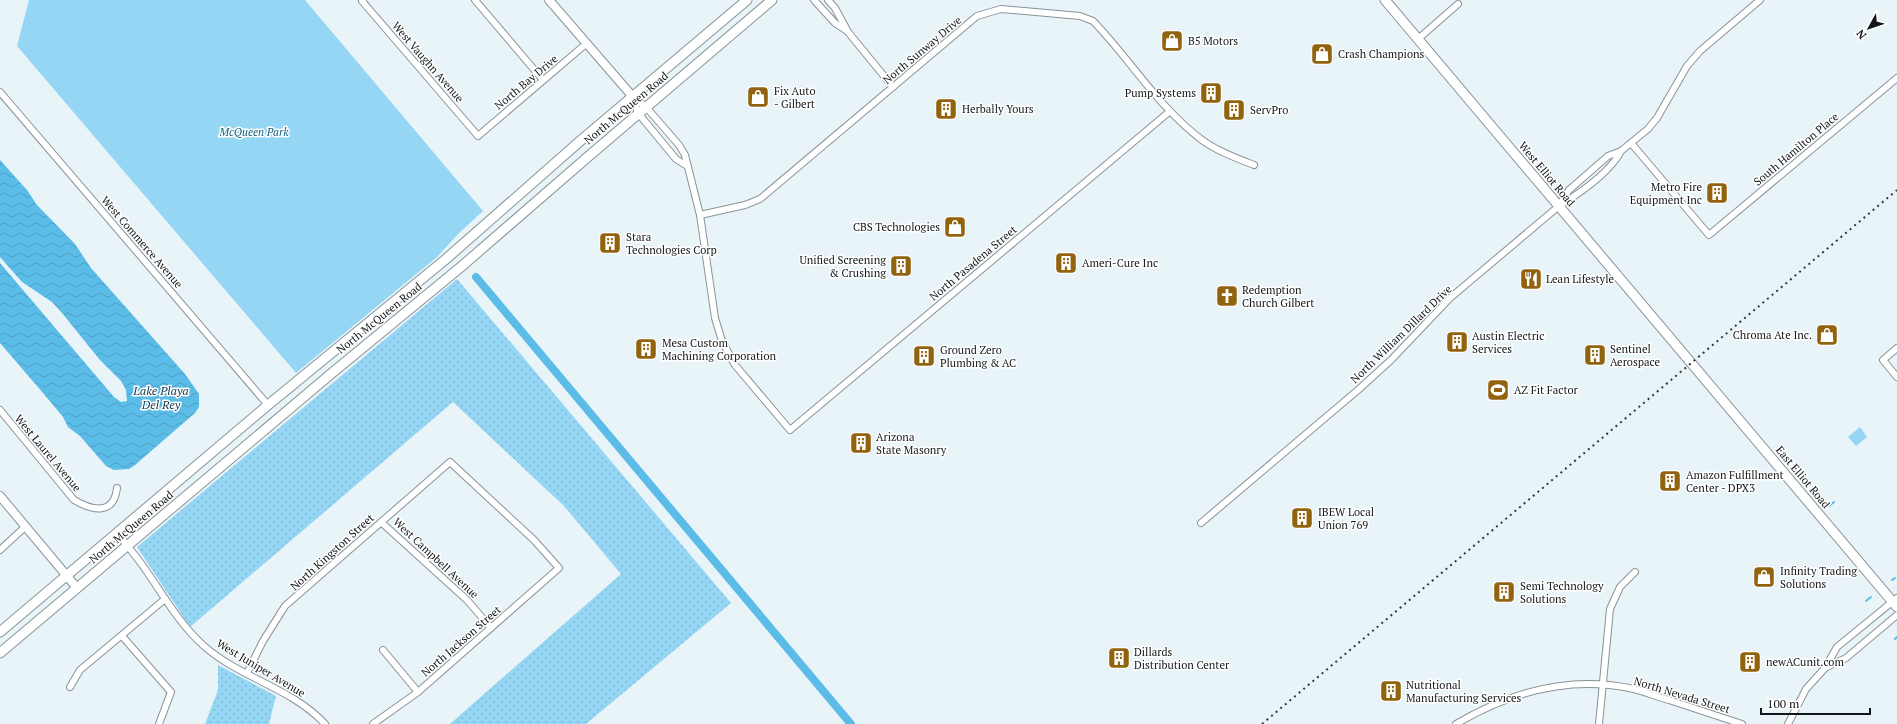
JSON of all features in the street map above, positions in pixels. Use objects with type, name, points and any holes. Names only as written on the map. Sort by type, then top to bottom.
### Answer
[{"type":"main road","name":"North McQueen Road","points":[[0,632],[268,404],[452,254],[747,0]]},
{"type":"main road","name":"North McQueen Road","points":[[0,653],[332,373],[462,266],[646,106],[772,0]]},
{"type":"main road","name":"West Elliot Road","points":[[1384,0],[1691,363]]},
{"type":"main road","points":[[452,254],[462,266]]},
{"type":"main road","points":[[321,360],[332,373]]},
{"type":"main road","name":"East Elliot Road","points":[[1691,363],[1895,602]]},
{"type":"street","name":"West Vaughn Avenue","points":[[362,0],[478,136]]},
{"type":"street","points":[[475,0],[543,80]]},
{"type":"street","points":[[549,0],[633,97],[646,106],[679,145],[685,155],[700,215]]},
{"type":"street","points":[[814,0],[835,23],[848,32]]},
{"type":"street","points":[[828,0],[835,8],[848,32],[893,87]]},
{"type":"street","points":[[1559,206],[1569,190],[1608,156],[1621,151],[1648,129],[1657,118],[1687,66],[1700,51],[1760,0]]},
{"type":"street","points":[[1418,39],[1458,4]]},
{"type":"street","name":"North Sunway Drive","points":[[700,215],[745,205],[760,199],[977,16],[1000,9],[1080,16],[1093,21],[1169,112],[1203,141],[1222,152],[1254,165]]},
{"type":"street","name":"North Bay Drive","points":[[478,136],[587,43]]},
{"type":"street","name":"South Hamilton Place","points":[[1631,143],[1709,235],[1897,78]]},
{"type":"street","name":"West Commerce Avenue","points":[[0,92],[268,404]]},
{"type":"street","points":[[633,97],[638,113],[676,159],[687,166]]},
{"type":"street","name":"North Pasadena Street","points":[[700,215],[715,318],[722,341],[735,365],[790,430],[1169,112]]},
{"type":"street","points":[[1559,206],[1575,196],[1615,163],[1621,151]]},
{"type":"street","name":"North William Dillard Drive","points":[[1201,523],[1358,390],[1391,360],[1450,298],[1559,206]]},
{"type":"street","points":[[1897,348],[1883,360],[1897,377]]},
{"type":"street","name":"West Laurel Avenue","points":[[0,410],[74,500],[86,507],[100,508],[110,505],[116,499],[117,488]]},
{"type":"street","name":"North Kingston Street","points":[[247,673],[262,642],[285,606],[450,462],[534,540],[559,568]]},
{"type":"street","points":[[0,496],[77,588]]},
{"type":"street","name":"West Campbell Avenue","points":[[381,522],[467,600],[491,628]]},
{"type":"street","points":[[0,550],[26,526]]},
{"type":"street","name":"West Juniper Avenue","points":[[117,533],[181,621],[205,647],[225,661],[290,696],[324,724]]},
{"type":"street","name":"North Jackson Street","points":[[373,724],[418,692],[559,568]]},
{"type":"street","points":[[1599,724],[1610,609],[1620,587],[1635,572]]},
{"type":"street","points":[[70,687],[80,670],[165,599]]},
{"type":"street","points":[[1788,724],[1806,689],[1825,668],[1837,647],[1895,602]]},
{"type":"street","points":[[1825,668],[1846,658],[1897,615]]},
{"type":"street","points":[[122,636],[171,692],[159,724]]},
{"type":"street","points":[[383,650],[418,692]]},
{"type":"street","name":"North Nevada Street","points":[[1456,724],[1478,711],[1507,698],[1538,689],[1570,685],[1603,685],[1634,689],[1742,724]]},
{"type":"green space","name":"McQueen Park","points":[[29,0],[305,0],[483,211],[459,233],[437,257],[296,373],[17,46]]},
{"type":"green space","points":[[457,279],[731,603],[586,724],[450,724],[621,574],[564,506],[453,402],[190,627],[137,547]]},
{"type":"green space","points":[[1860,427],[1867,437],[1856,446],[1848,437]]},
{"type":"green space","points":[[218,665],[276,696],[269,724],[205,724],[218,690]]},
{"type":"water","name":"Lake Playa Del Rey","points":[[0,160],[27,190],[37,205],[75,244],[91,268],[185,374],[199,394],[199,407],[195,413],[129,469],[114,470],[106,466],[80,436],[68,427],[63,417],[0,343],[0,263],[114,397],[121,402],[127,401],[126,390],[121,381],[100,360],[62,313],[52,302],[22,282],[0,257]]},
{"type":"waterway","points":[[476,277],[851,724]]},
{"type":"waterway","points":[[1829,506],[1834,502]]},
{"type":"waterway","points":[[1866,601],[1871,597]]},
{"type":"railway","points":[[1262,724],[1897,190]]},
{"type":"place","name":"B5 Motors","points":[[1172,41]]},
{"type":"place","name":"Crash Champions","points":[[1322,54]]},
{"type":"place","name":"Pump Systems","points":[[1211,93]]},
{"type":"place","name":"Fix Auto - Gilbert","points":[[758,97]]},
{"type":"place","name":"Herbally Yours","points":[[946,109]]},
{"type":"place","name":"ServPro","points":[[1234,110]]},
{"type":"place","name":"Metro Fire Equipment Inc","points":[[1717,193]]},
{"type":"place","name":"CBS Technologies","points":[[955,227]]},
{"type":"place","name":"Stara Technologies Corp","points":[[610,243]]},
{"type":"place","name":"Ameri-Cure Inc","points":[[1066,263]]},
{"type":"place","name":"Unified Screening & Crushing","points":[[901,266]]},
{"type":"place","name":"Lean Lifestyle","points":[[1531,279]]},
{"type":"place","name":"Redemption Church Gilbert","points":[[1227,296]]},
{"type":"place","name":"Chroma Ate Inc.","points":[[1827,335]]},
{"type":"place","name":"Austin Electric Services","points":[[1457,342]]},
{"type":"place","name":"Mesa Custom Machining Corporation","points":[[646,349]]},
{"type":"place","name":"Sentinel Aerospace","points":[[1595,355]]},
{"type":"place","name":"Ground Zero Plumbing & AC","points":[[924,356]]},
{"type":"place","name":"AZ Fit Factor","points":[[1498,390]]},
{"type":"place","name":"Arizona State Masonry","points":[[861,443]]},
{"type":"place","name":"Amazon Fulfillment Center - DPX3","points":[[1670,481]]},
{"type":"place","name":"IBEW Local Union 769","points":[[1302,518]]},
{"type":"place","name":"Infinity Trading Solutions","points":[[1764,577]]},
{"type":"place","name":"Semi Technology Solutions","points":[[1504,592]]},
{"type":"place","name":"Dillards Distribution Center","points":[[1119,658]]},
{"type":"place","name":"newACunit.com","points":[[1750,662]]},
{"type":"place","name":"Nutritional Manufacturing Services","points":[[1391,691]]}]
